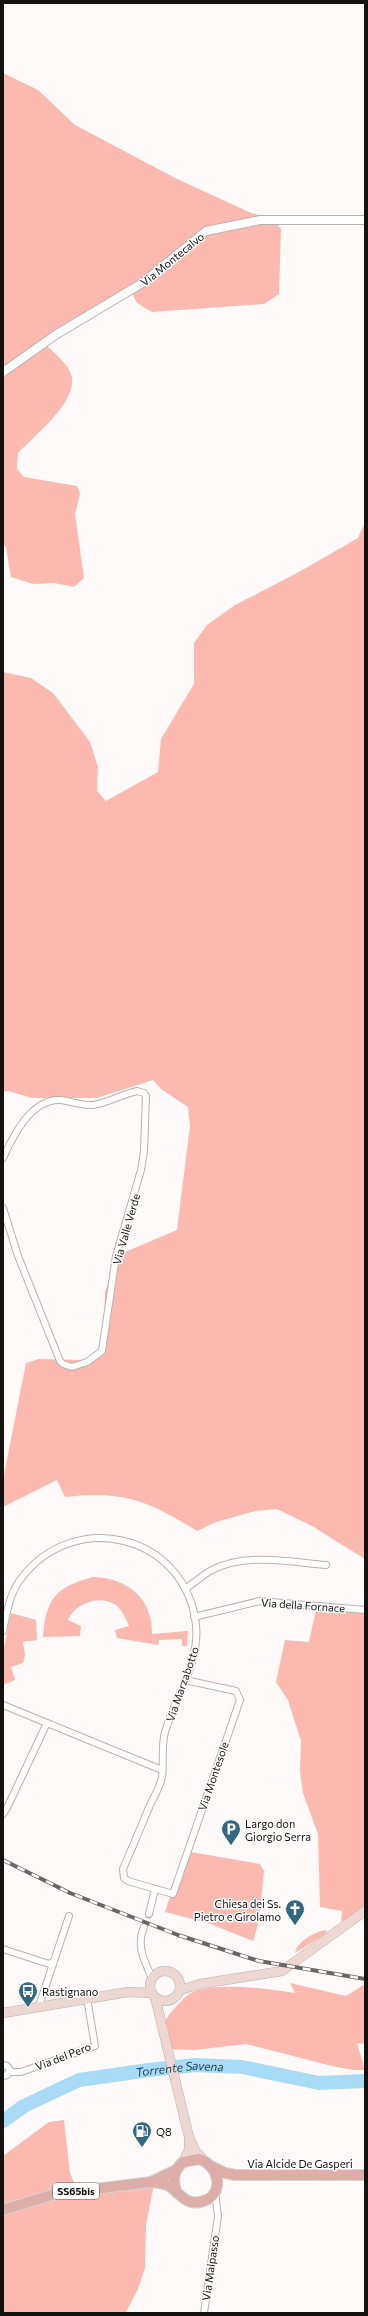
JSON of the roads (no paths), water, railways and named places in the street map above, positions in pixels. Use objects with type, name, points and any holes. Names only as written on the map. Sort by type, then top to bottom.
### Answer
[{"type":"main road","points":[[159,2017],[162,2009],[180,1990],[200,1984],[282,1971],[365,1912]]},
{"type":"main road","points":[[128,1992],[151,1980],[158,1972],[166,1971],[174,1973],[179,1979],[180,1990]]},
{"type":"main road","points":[[179,1979],[200,1984]]},
{"type":"main road","points":[[151,1980],[153,1995],[189,2137],[196,2152],[213,2166],[217,2176],[216,2189],[202,2202]]},
{"type":"main road","points":[[3,2013],[128,1992],[153,1995],[162,2001],[170,2000]]},
{"type":"main road","points":[[177,2193],[174,2180],[189,2150],[189,2137]]},
{"type":"main road","points":[[151,2182],[194,2159],[204,2160]]},
{"type":"main road","name":"Via Alcide De Gasperi","points":[[213,2166],[224,2173],[235,2175],[365,2175]]},
{"type":"main road","name":"Via Alcide De Gasperi","points":[[216,2189],[225,2178],[235,2175]]},
{"type":"main road","name":"SS65bis","points":[[3,2210],[55,2194],[151,2182],[163,2184],[188,2202],[202,2202]]},
{"type":"street","name":"Via Montecalvo","points":[[3,372],[57,334],[144,282],[206,232],[260,220],[365,220]]},
{"type":"street","name":"Via Valle Verde","points":[[3,1158],[26,1119],[46,1103],[61,1100],[78,1105],[92,1105],[137,1091],[144,1093],[146,1096],[144,1151],[141,1170],[116,1256],[102,1351],[95,1357],[72,1368],[60,1361],[18,1256],[3,1208]]},
{"type":"street","name":"Via Marzabotto","points":[[3,1631],[13,1593],[33,1564],[57,1548],[87,1538],[113,1538],[144,1548],[170,1568],[185,1589],[194,1617],[195,1648],[165,1734],[162,1778],[123,1869],[124,1878],[128,1881],[155,1889]]},
{"type":"street","points":[[185,1589],[210,1571],[235,1562],[267,1560],[326,1565]]},
{"type":"street","name":"Via della Fornace","points":[[194,1617],[260,1601],[365,1610]]},
{"type":"street","name":"Via Montesole","points":[[155,1889],[173,1894],[240,1700],[236,1691],[228,1688],[185,1680]]},
{"type":"street","points":[[3,1706],[162,1770]]},
{"type":"street","points":[[3,1814],[47,1723]]},
{"type":"street","points":[[149,1914],[155,1889]]},
{"type":"street","points":[[39,2006],[69,1916]]},
{"type":"street","points":[[144,1927],[140,1939],[141,1950],[151,1980]]},
{"type":"street","points":[[3,1949],[49,1964],[54,1961]]},
{"type":"street","name":"Via del Pero","points":[[3,2076],[9,2072],[21,2072],[95,2046],[86,1998]]},
{"type":"street","points":[[3,2058],[3,2065],[8,2067],[9,2072]]},
{"type":"street","name":"Via Malpasso","points":[[204,2313],[217,2223],[216,2189]]},
{"type":"street","name":"Via Malpasso","points":[[202,2202],[212,2204],[217,2223]]},
{"type":"waterway","name":"Torrente Savena","points":[[3,2121],[24,2106],[79,2080],[149,2070],[195,2065],[242,2067],[319,2083],[365,2081]]},
{"type":"tunnel","points":[[144,1927],[149,1914]]},
{"type":"railway","points":[[3,1860],[70,1893],[178,1935],[259,1961],[365,1979]]},
{"type":"place","name":"Largo don Giorgio Serra","points":[[231,1846]]},
{"type":"place","name":"Chiesa dei Ss. Pietro e Girolamo","points":[[295,1926]]},
{"type":"place","name":"Rastignano","points":[[28,2008]]},
{"type":"place","name":"Q8","points":[[142,2148]]}]
